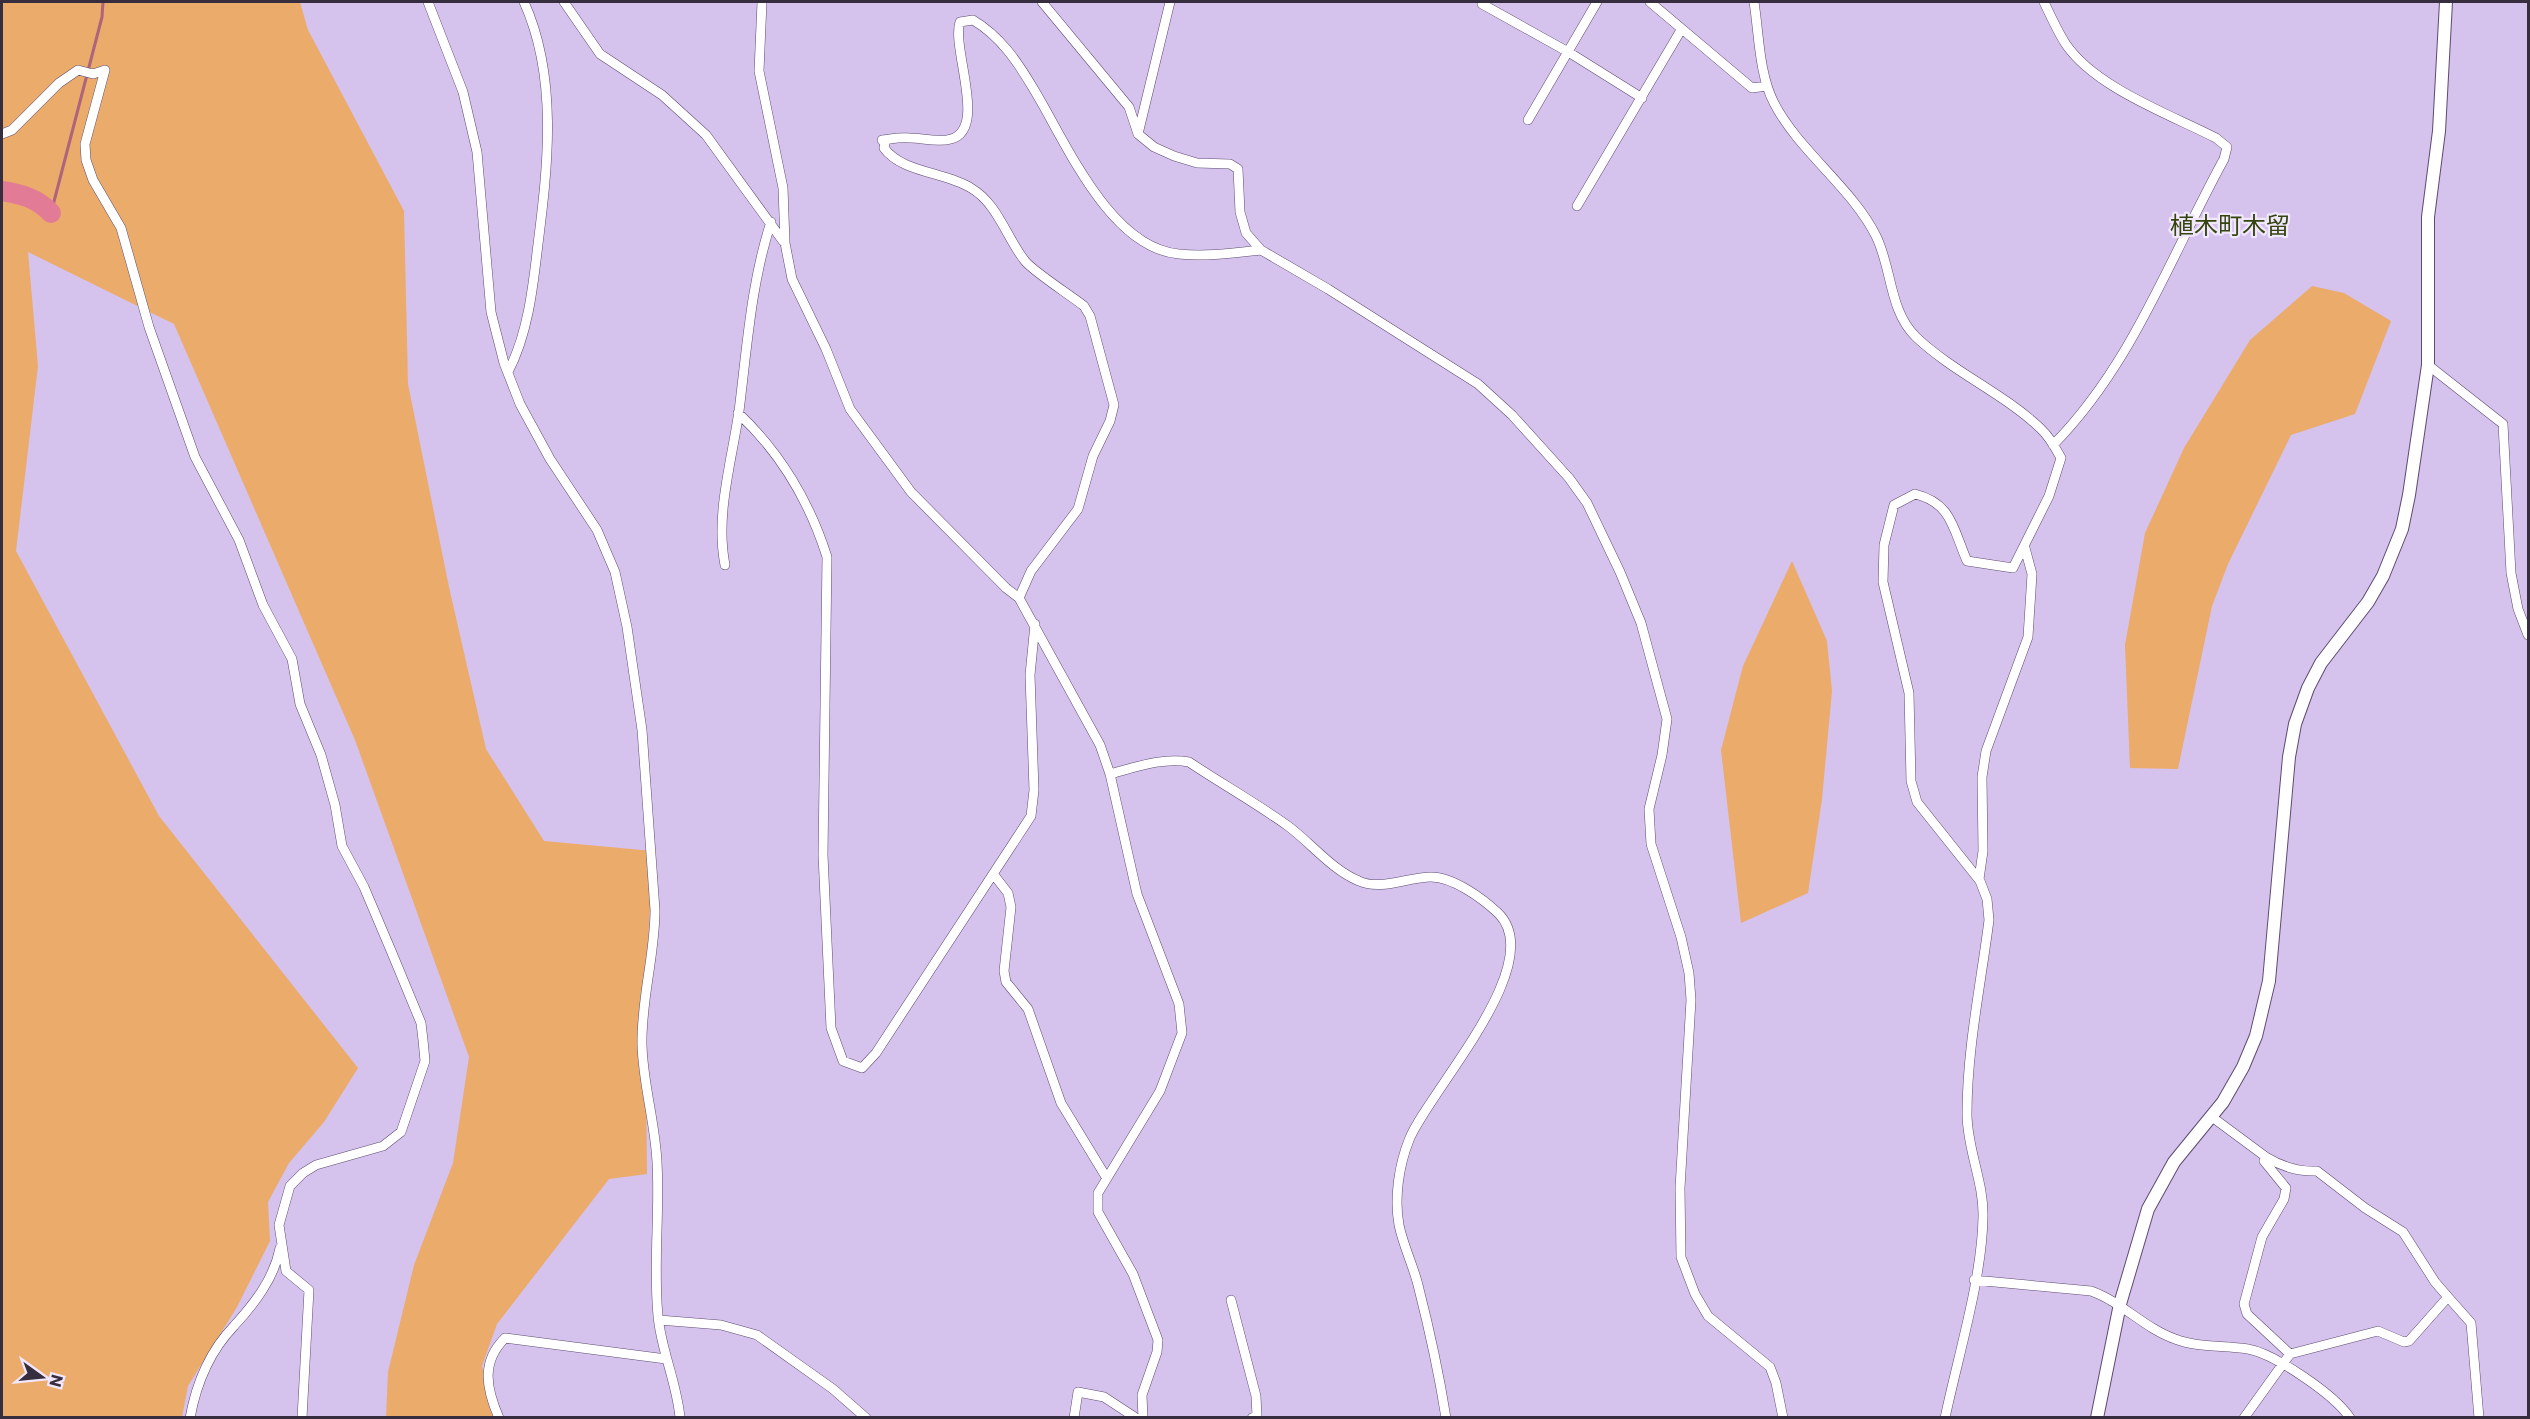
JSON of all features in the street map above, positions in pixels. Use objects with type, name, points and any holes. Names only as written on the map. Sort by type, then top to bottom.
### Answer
[{"type":"street","points":[[428,2],[463,92],[477,152],[491,312],[508,372],[520,404],[550,459],[604,543],[615,572],[627,627],[642,730],[654,909],[655,932],[642,1012],[642,1047],[655,1129],[658,1320],[680,1418]]},
{"type":"street","points":[[508,372],[524,330],[534,275],[548,164],[541,62],[524,2]]},
{"type":"street","points":[[564,2],[600,54],[662,95],[706,135],[784,243]]},
{"type":"street","points":[[762,2],[759,71],[783,188],[784,243],[792,279],[826,349],[850,409],[911,492],[1018,598],[1035,624],[1098,740],[1110,774],[1137,894],[1179,1004],[1182,1033],[1160,1091],[1098,1193],[1098,1212],[1133,1274],[1158,1340],[1157,1352],[1142,1395],[1143,1418]]},
{"type":"street","points":[[1042,2],[1129,107],[1138,134],[1154,147],[1174,156],[1197,163],[1230,164],[1238,169],[1240,212],[1246,233],[1261,250],[1328,288],[1478,384],[1512,415],[1569,478],[1587,504],[1620,572],[1641,623],[1666,719],[1662,755],[1649,809],[1651,844],[1689,973],[1691,1000],[1680,1188],[1681,1257],[1695,1294],[1708,1316],[1770,1367],[1776,1383],[1783,1418]]},
{"type":"street","points":[[1138,134],[1170,2]]},
{"type":"street","points":[[1528,120],[1570,53],[1597,2]]},
{"type":"street","points":[[1650,2],[1752,88],[1767,86]]},
{"type":"street","points":[[1754,2],[1767,86],[1775,104],[1793,131],[1877,237],[1901,317],[1909,330],[1947,361],[2041,428],[2061,458],[2049,496],[2013,568],[1967,561],[1943,507],[1929,498],[1914,494],[1894,505],[1884,545],[1882,582],[1909,693],[1911,781],[1917,802],[1979,879],[1987,899],[1989,920],[1971,1054],[1967,1113],[1969,1142],[1984,1215],[1980,1255],[1945,1418]]},
{"type":"street","points":[[2044,2],[2066,45],[2091,69],[2118,88],[2216,138],[2227,147],[2224,159],[2125,354],[2078,420],[2054,445]]},
{"type":"street","points":[[2097,1418],[2120,1304],[2137,1238],[2156,1193],[2174,1162],[2212,1117],[2243,1067],[2265,1006],[2289,757],[2295,724],[2321,663],[2368,602],[2394,552],[2409,495],[2428,365],[2428,217],[2439,131],[2446,2]]},
{"type":"street","points":[[1482,4],[1570,53],[1642,98]]},
{"type":"street","points":[[1018,598],[1031,571],[1077,509],[1093,456],[1110,421],[1114,405],[1090,316],[1084,306],[1027,264],[988,201],[971,187],[913,166],[888,153],[884,148],[885,143],[882,140],[953,139],[963,131],[968,112],[966,81],[957,33],[960,22],[973,20],[988,29],[1016,61],[1090,184],[1132,236],[1155,248],[1178,255],[1261,250]]},
{"type":"street","points":[[1577,206],[1681,30]]},
{"type":"street","points":[[2,134],[12,130],[59,83],[78,70],[93,74],[105,70],[85,144],[86,160],[93,180],[121,228],[149,327],[195,457],[239,540],[263,605],[292,659],[300,704],[321,755],[335,805],[342,846],[364,887],[421,1023],[425,1061],[401,1132],[383,1146],[346,1154],[303,1173],[290,1186],[282,1209],[279,1225],[286,1271],[309,1290],[302,1418]]},
{"type":"street","points":[[725,565],[724,508],[751,310],[763,247],[771,222]]},
{"type":"street","points":[[2428,365],[2503,424],[2511,573],[2518,609],[2529,635]]},
{"type":"street","points":[[738,413],[762,435],[792,479],[819,531],[827,557],[823,855],[831,1028],[843,1060],[862,1068],[876,1053],[1031,816],[1034,790],[1030,675],[1035,624]]},
{"type":"street","points":[[1979,879],[1983,851],[1982,777],[1986,751],[2028,637],[2032,574],[2025,548]]},
{"type":"street","points":[[1110,774],[1150,763],[1177,760],[1189,762],[1289,827],[1349,876],[1361,882],[1382,884],[1432,877],[1451,882],[1486,903],[1505,922],[1509,932],[1510,948],[1507,969],[1492,1008],[1417,1122],[1399,1175],[1399,1227],[1418,1285],[1446,1418]]},
{"type":"street","points":[[994,875],[1008,893],[1011,907],[1004,971],[1006,982],[1028,1010],[1061,1103],[1106,1177]]},
{"type":"street","points":[[2212,1117],[2278,1164],[2306,1172],[2317,1171],[2365,1208],[2403,1232],[2435,1282],[2471,1323],[2479,1418]]},
{"type":"street","points":[[2266,1157],[2264,1161],[2286,1188],[2287,1193],[2262,1237],[2244,1304],[2247,1314],[2290,1354]]},
{"type":"street","points":[[190,1418],[195,1390],[203,1372],[269,1281],[281,1243]]},
{"type":"street","points":[[1974,1280],[2091,1291],[2120,1304],[2158,1332],[2175,1339],[2190,1344],[2248,1349],[2261,1353],[2319,1387],[2344,1408],[2350,1418]]},
{"type":"street","points":[[2244,1418],[2280,1364],[2290,1354],[2378,1331],[2404,1342],[2409,1341],[2448,1297]]},
{"type":"street","points":[[1231,1300],[1256,1396],[1257,1416],[1252,1418]]},
{"type":"street","points":[[658,1320],[721,1325],[757,1335],[833,1389],[866,1418]]},
{"type":"street","points":[[499,1418],[489,1395],[486,1374],[493,1350],[505,1338],[666,1359]]},
{"type":"street","points":[[1074,1418],[1078,1392],[1104,1397],[1136,1418]]},
{"type":"shaded area","points":[[2,2],[300,2],[308,30],[404,211],[408,384],[449,587],[486,749],[544,841],[653,851],[645,1004],[647,1174],[609,1179],[497,1324],[482,1366],[495,1417],[386,1417],[388,1372],[414,1265],[453,1163],[469,1057],[355,740],[174,324],[28,252],[38,366],[16,551],[159,816],[358,1068],[324,1122],[289,1163],[268,1202],[270,1241],[237,1307],[188,1386],[182,1417],[2,1418]]},
{"type":"shaded area","points":[[2312,286],[2344,293],[2391,321],[2355,414],[2291,435],[2228,564],[2212,606],[2178,769],[2130,768],[2125,645],[2145,533],[2184,448],[2250,340]]},
{"type":"shaded area","points":[[1792,561],[1827,641],[1832,691],[1822,799],[1808,893],[1741,923],[1721,750],[1743,666]]},
{"type":"waterway","points":[[51,213],[102,17],[103,2]]},
{"type":"waterway","points":[[2,191],[28,198],[51,213]]},
{"type":"district","name":"植木町木留","points":[[2230,224]]}]
